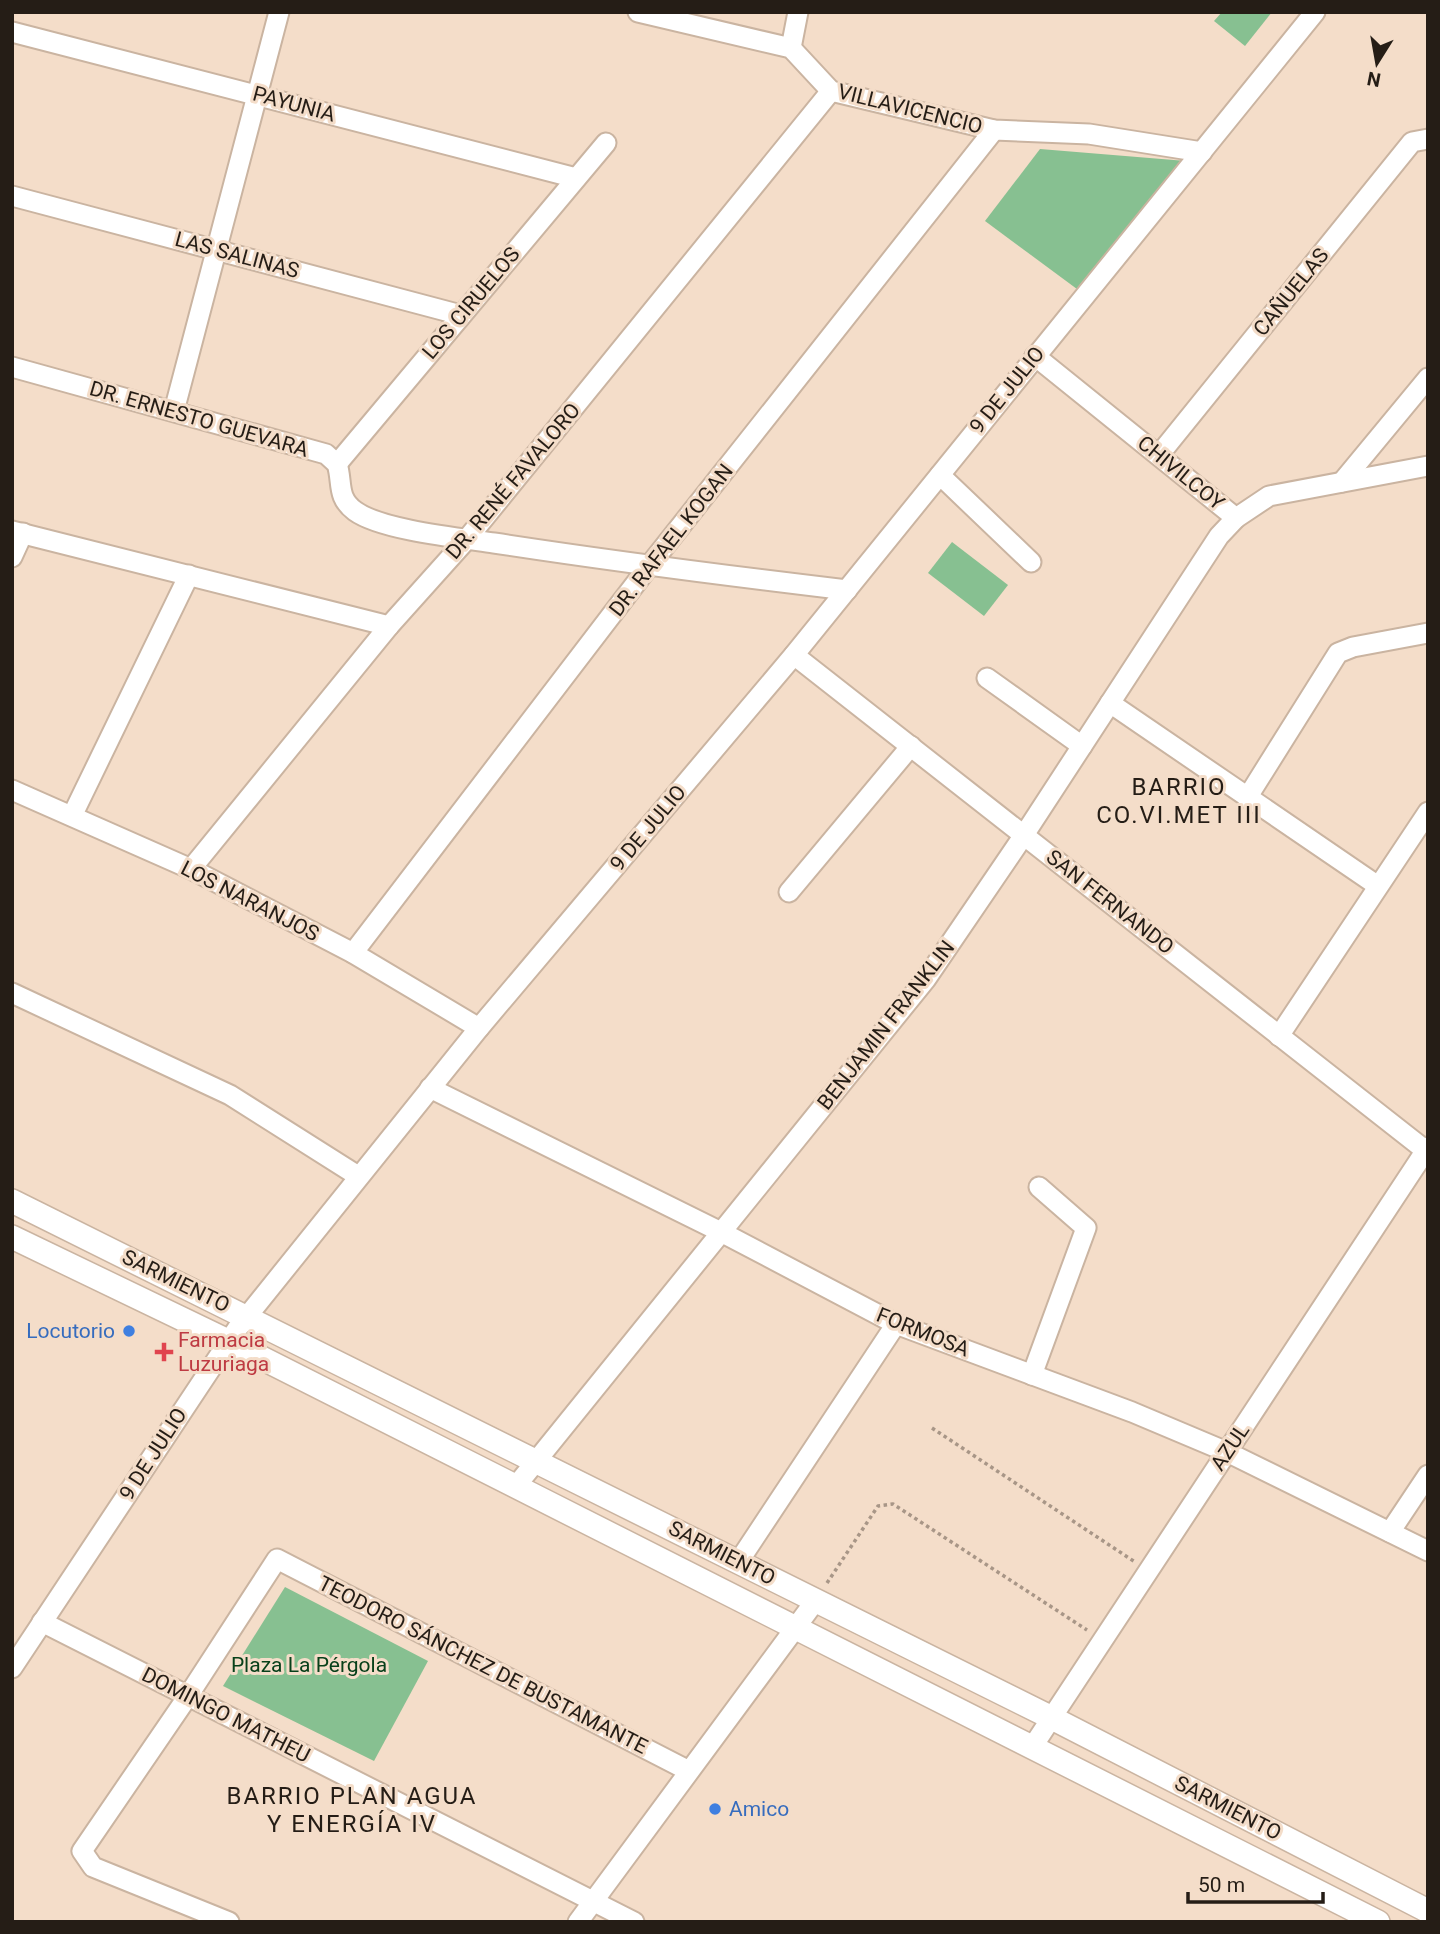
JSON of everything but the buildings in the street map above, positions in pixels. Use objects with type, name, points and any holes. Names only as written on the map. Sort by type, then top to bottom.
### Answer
[{"type":"main road","name":"SARMIENTO","points":[[12,1201],[1051,1717],[1428,1911]]},
{"type":"main road","name":"SARMIENTO","points":[[12,1237],[228,1341],[1378,1922]]},
{"type":"street","points":[[174,411],[279,12]]},
{"type":"street","points":[[638,12],[791,48],[798,12]]},
{"type":"street","name":"9 DE JULIO","points":[[12,1668],[247,1316],[430,1087],[847,590],[1315,12]]},
{"type":"street","name":"PAYUNIA","points":[[12,32],[576,178]]},
{"type":"street","name":"VILLAVICENCIO","points":[[791,48],[831,91],[994,130],[1089,134],[1202,152]]},
{"type":"street","name":"DR. RENÉ FAVALORO","points":[[191,869],[389,626],[467,539],[831,91]]},
{"type":"street","name":"DR. RAFAEL KOGAN","points":[[353,953],[649,566],[994,130]]},
{"type":"street","name":"CAÑUELAS","points":[[1159,455],[1412,142],[1428,139]]},
{"type":"street","name":"LOS CIRUELOS","points":[[337,464],[606,143]]},
{"type":"street","name":"LAS SALINAS","points":[[12,196],[461,315]]},
{"type":"street","name":"CHIVILCOY","points":[[1034,356],[1236,518],[1269,496],[1428,466]]},
{"type":"street","name":"DR. ERNESTO GUEVARA","points":[[12,368],[326,454],[337,464],[342,495],[355,511],[408,530],[649,566],[847,590]]},
{"type":"street","points":[[1342,482],[1428,378]]},
{"type":"street","points":[[940,475],[1031,562]]},
{"type":"street","name":"BENJAMIN FRANKLIN","points":[[516,1486],[926,979],[1024,835],[1219,536],[1236,518]]},
{"type":"street","points":[[12,557],[18,532],[389,626]]},
{"type":"street","points":[[72,816],[189,575]]},
{"type":"street","points":[[1247,797],[1338,653],[1353,647],[1428,633]]},
{"type":"street","name":"SAN FERNANDO","points":[[794,654],[1279,1036],[1427,1148]]},
{"type":"street","points":[[988,678],[1082,746]]},
{"type":"street","points":[[1110,704],[1378,886]]},
{"type":"street","points":[[789,892],[911,746]]},
{"type":"street","name":"LOS NARANJOS","points":[[12,790],[191,869],[353,953],[479,1028]]},
{"type":"street","points":[[1279,1036],[1428,812]]},
{"type":"street","points":[[12,993],[230,1095],[358,1176]]},
{"type":"street","name":"FORMOSA","points":[[430,1087],[722,1232],[896,1324],[1132,1412],[1227,1452],[1428,1551]]},
{"type":"street","name":"AZUL","points":[[1032,1746],[1427,1148]]},
{"type":"street","points":[[1032,1375],[1086,1228],[1039,1187]]},
{"type":"street","points":[[739,1561],[896,1324]]},
{"type":"street","points":[[1390,1532],[1428,1475]]},
{"type":"street","name":"TEODORO SÁNCHEZ DE BUSTAMANTE","points":[[188,1696],[277,1559],[689,1771]]},
{"type":"street","points":[[578,1922],[816,1600]]},
{"type":"street","name":"DOMINGO MATHEU","points":[[42,1622],[634,1922]]},
{"type":"street","points":[[188,1696],[82,1851],[93,1867],[229,1922]]},
{"type":"path","points":[[932,1428],[1147,1570]]},
{"type":"path","points":[[816,1600],[878,1506],[893,1504],[1101,1640]]},
{"type":"green space","points":[[1222,12],[1272,12],[1245,46],[1214,21]]},
{"type":"green space","points":[[1040,149],[1186,161],[1081,292],[985,221]]},
{"type":"green space","points":[[952,542],[1008,585],[984,616],[928,573]]},
{"type":"green space","name":"Plaza La Pérgola","points":[[285,1587],[428,1661],[374,1761],[223,1686]]},
{"type":"place","name":"Locutorio","points":[[129,1331]]},
{"type":"place","name":"Farmacia Luzuriaga","points":[[164,1352]]},
{"type":"place","name":"Amico","points":[[715,1809]]},
{"type":"district","name":"BARRIO CO.VI.MET III","points":[[1179,801]]},
{"type":"district","name":"BARRIO PLAN AGUA Y ENERGÍA IV","points":[[352,1810]]}]
